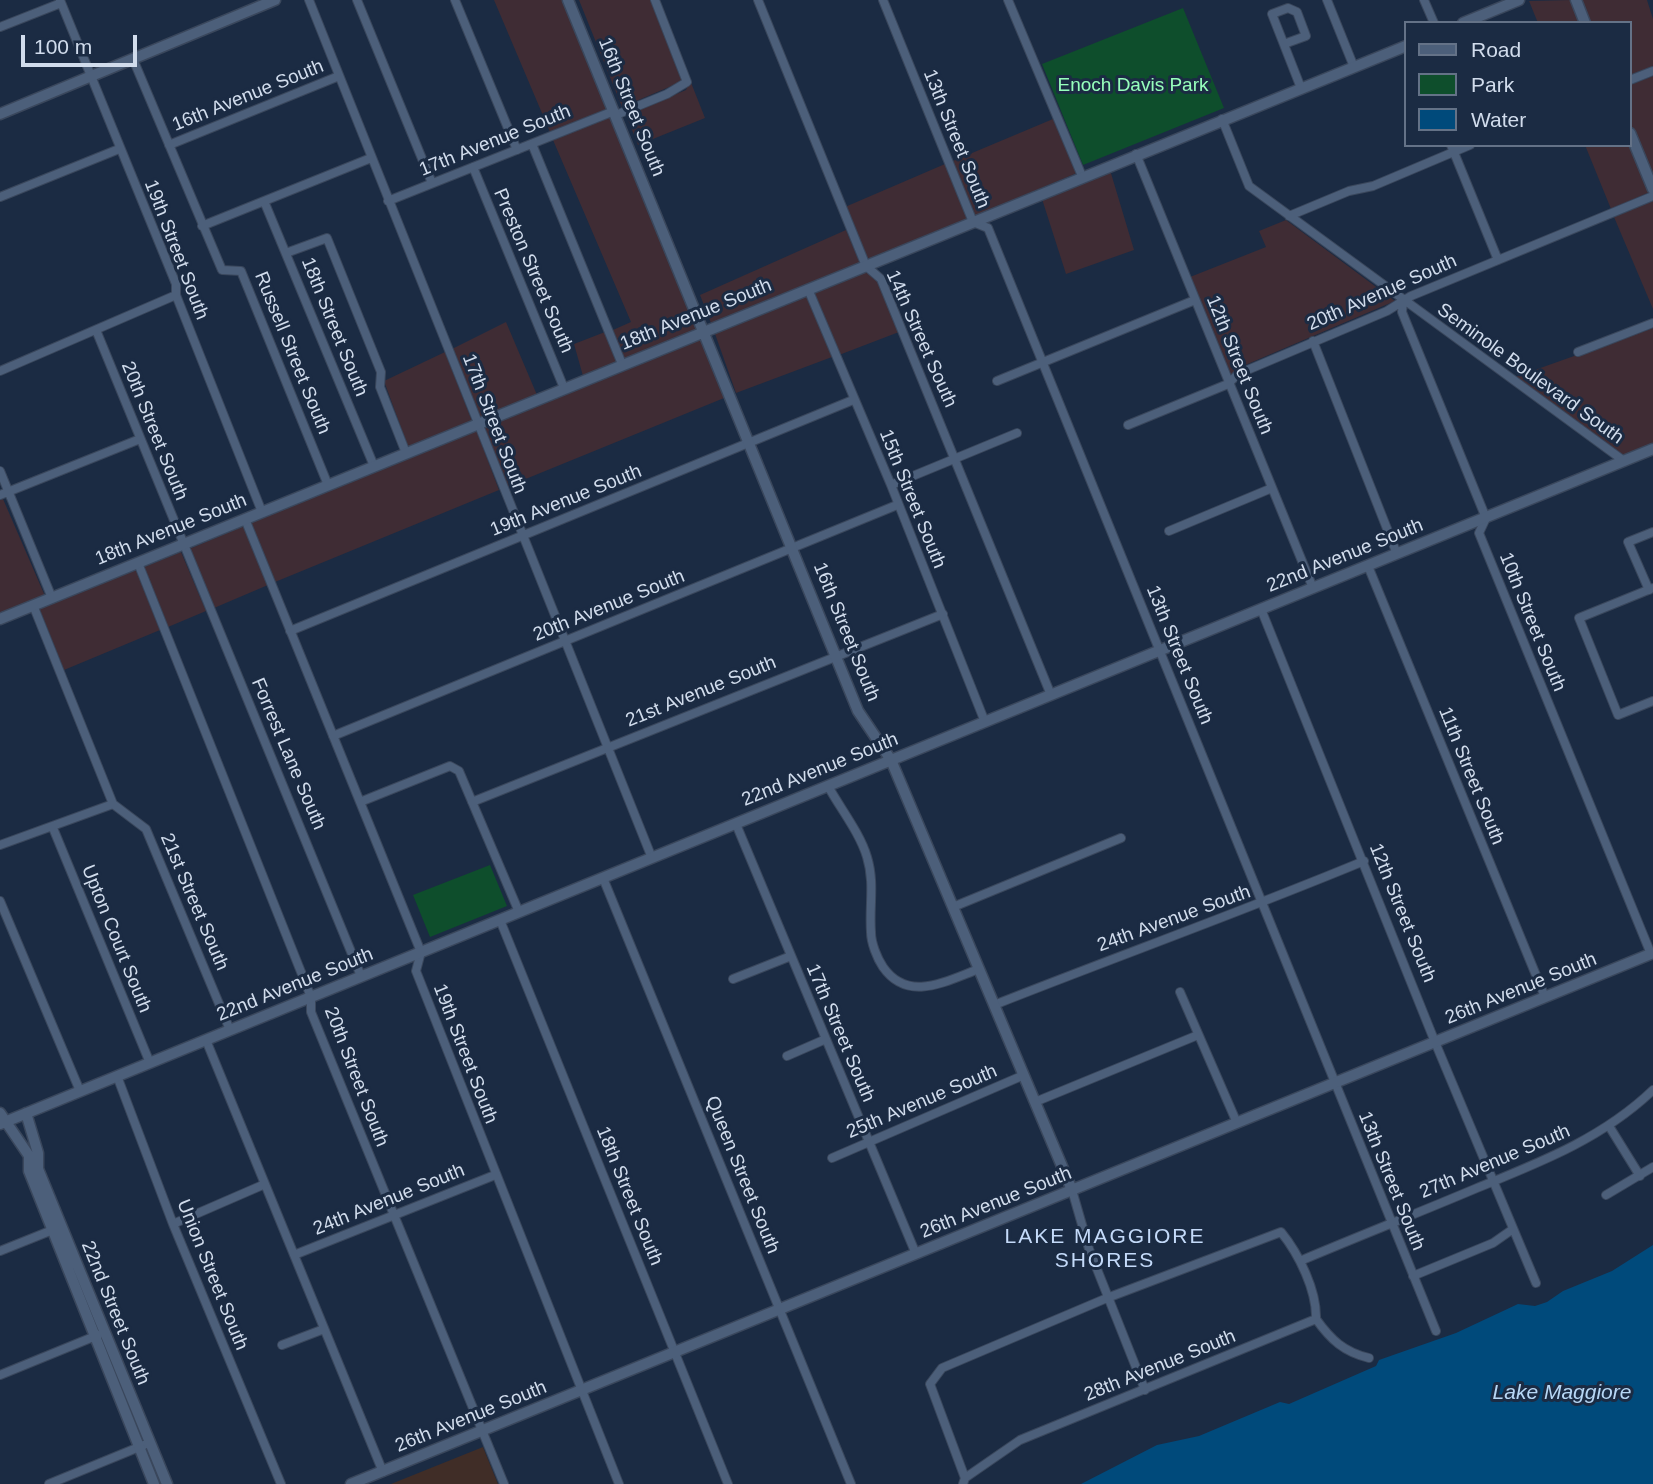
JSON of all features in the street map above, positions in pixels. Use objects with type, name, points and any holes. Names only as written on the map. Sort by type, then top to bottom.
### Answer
[{"type":"street","points":[[0,114],[275,0]]},
{"type":"street","name":"17th Street South","points":[[309,0],[521,536],[652,858]]},
{"type":"street","points":[[357,0],[432,183]]},
{"type":"street","points":[[455,0],[517,150]]},
{"type":"street","name":"16th Street South","points":[[568,0],[858,711],[891,760],[1072,1190],[1088,1249],[1145,1390]]},
{"type":"street","name":"17th Avenue South","points":[[388,201],[685,85],[686,77],[655,0]]},
{"type":"street","name":"14th Street South","points":[[758,0],[866,266],[879,274],[1051,695]]},
{"type":"street","name":"13th Street South","points":[[883,0],[973,222],[988,228],[1436,1331]]},
{"type":"street","points":[[1008,0],[1082,176]]},
{"type":"street","points":[[1326,0],[1354,67]]},
{"type":"street","points":[[1424,0],[1433,21]]},
{"type":"street","points":[[1468,21],[1519,0]]},
{"type":"street","points":[[1576,0],[1584,21]]},
{"type":"street","points":[[0,27],[61,1]]},
{"type":"street","name":"19th Street South","points":[[61,1],[118,149],[176,284],[176,295],[262,512]]},
{"type":"street","points":[[1284,44],[1306,36],[1297,12],[1288,8],[1272,14],[1301,88]]},
{"type":"street","name":"18th Avenue South","points":[[0,619],[1404,47]]},
{"type":"street","name":"Russell Street South","points":[[133,59],[222,270],[241,271],[328,485]]},
{"type":"street","points":[[1632,79],[1653,71]]},
{"type":"street","name":"16th Avenue South","points":[[169,145],[339,76]]},
{"type":"street","name":"Seminole Boulevard South","points":[[1222,119],[1249,186],[1403,302],[1624,461]]},
{"type":"street","points":[[1632,138],[1653,189]]},
{"type":"street","points":[[532,144],[622,364]]},
{"type":"street","points":[[0,197],[118,149]]},
{"type":"street","points":[[1289,216],[1452,149],[1498,260]]},
{"type":"street","name":"12th Street South","points":[[1136,154],[1313,588]]},
{"type":"street","points":[[202,226],[371,158]]},
{"type":"street","name":"Preston Street South","points":[[473,167],[564,388]]},
{"type":"street","name":"20th Avenue South","points":[[1128,425],[1228,384],[1238,374],[1498,260],[1653,196]]},
{"type":"street","name":"18th Street South","points":[[264,201],[374,466]]},
{"type":"street","points":[[286,253],[327,238],[381,372],[380,387],[406,453]]},
{"type":"street","name":"15th Street South","points":[[808,289],[891,485],[985,722]]},
{"type":"street","points":[[0,371],[176,295]]},
{"type":"street","points":[[997,381],[1195,300]]},
{"type":"street","name":"10th Street South","points":[[1403,302],[1402,312],[1486,517],[1479,533],[1652,954]]},
{"type":"street","points":[[1578,352],[1653,323]]},
{"type":"street","name":"20th Street South","points":[[96,330],[183,544]]},
{"type":"street","points":[[1313,341],[1397,554]]},
{"type":"street","name":"19th Avenue South","points":[[290,631],[853,400]]},
{"type":"street","points":[[891,485],[1017,433]]},
{"type":"street","points":[[4,494],[140,439]]},
{"type":"street","name":"22nd Avenue South","points":[[2,1119],[26,1113],[150,1063],[1653,449]]},
{"type":"street","points":[[0,471],[4,494],[52,598]]},
{"type":"street","points":[[1169,531],[1272,488]]},
{"type":"street","name":"20th Avenue South","points":[[333,736],[897,505]]},
{"type":"street","name":"19th Street South","points":[[245,519],[421,952],[416,971],[619,1484]]},
{"type":"street","points":[[1653,532],[1628,542],[1651,589],[1579,618],[1618,715],[1653,701]]},
{"type":"street","name":"Forrest Lane South","points":[[183,544],[361,976]]},
{"type":"street","name":"20th Street South","points":[[138,563],[311,997],[311,1012],[504,1484]]},
{"type":"street","name":"11th Street South","points":[[1368,566],[1545,998]]},
{"type":"street","points":[[0,845],[113,804],[33,605]]},
{"type":"street","name":"12th Street South","points":[[1261,610],[1435,1042],[1536,1283]]},
{"type":"street","name":"21st Avenue South","points":[[472,802],[943,614]]},
{"type":"street","points":[[360,802],[450,766],[459,771],[519,912]]},
{"type":"street","points":[[828,786],[867,856],[873,895],[870,933],[878,960],[891,978],[911,989],[933,986],[979,969]]},
{"type":"street","name":"21st Street South","points":[[113,804],[146,829],[230,1030]]},
{"type":"street","name":"17th Street South","points":[[736,824],[916,1254]]},
{"type":"street","name":"Upton Court South","points":[[53,828],[150,1063]]},
{"type":"street","points":[[953,907],[1121,838]]},
{"type":"street","name":"24th Avenue South","points":[[995,1005],[1167,937],[1208,926],[1364,861]]},
{"type":"street","name":"Queen Street South","points":[[603,878],[852,1484]]},
{"type":"street","points":[[0,901],[80,1091]]},
{"type":"street","name":"18th Street South","points":[[500,920],[728,1484]]},
{"type":"street","name":"26th Avenue South","points":[[351,1484],[1652,954]]},
{"type":"street","points":[[733,979],[791,956]]},
{"type":"street","points":[[1180,992],[1237,1123]]},
{"type":"street","points":[[1035,1102],[1198,1035]]},
{"type":"street","points":[[787,1056],[826,1039]]},
{"type":"street","points":[[206,1040],[383,1472]]},
{"type":"street","name":"25th Avenue South","points":[[832,1158],[1024,1075]]},
{"type":"street","name":"Union Street South","points":[[117,1076],[173,1224],[281,1484]]},
{"type":"street","name":"27th Avenue South","points":[[1300,1261],[1551,1158],[1609,1126],[1653,1090]]},
{"type":"street","points":[[26,1113],[38,1153],[38,1169]]},
{"type":"street","name":"22nd Street South","points":[[2,1119],[38,1169],[57,1228],[99,1335],[145,1445],[167,1484]]},
{"type":"street","points":[[1609,1126],[1640,1176]]},
{"type":"street","name":"22nd Street South","points":[[29,1157],[29,1171],[57,1228]]},
{"type":"street","points":[[1606,1195],[1653,1167]]},
{"type":"street","name":"24th Avenue South","points":[[294,1255],[495,1175]]},
{"type":"street","points":[[173,1224],[265,1184]]},
{"type":"street","points":[[0,1251],[57,1228]]},
{"type":"street","points":[[1413,1276],[1493,1243],[1513,1229]]},
{"type":"street","points":[[964,1481],[930,1384],[942,1368],[1107,1298],[1281,1232],[1300,1261],[1317,1308],[1316,1319],[1331,1339],[1343,1349],[1369,1358]]},
{"type":"street","name":"28th Avenue South","points":[[964,1481],[1020,1440],[1316,1319]]},
{"type":"street","points":[[282,1345],[324,1329]]},
{"type":"street","points":[[0,1375],[99,1335]]},
{"type":"street","points":[[49,1484],[145,1445]]},
{"type":"street","name":"22nd Street South","points":[[145,1445],[154,1484]]},
{"type":"shaded area","points":[[494,0],[570,0],[614,106],[550,132]]},
{"type":"shaded area","points":[[579,0],[651,0],[682,77],[681,82],[622,107]]},
{"type":"shaded area","points":[[1572,0],[1580,21],[1537,21],[1529,1]]},
{"type":"shaded area","points":[[1580,0],[1647,0],[1653,19],[1653,66],[1632,74],[1632,21],[1589,21]]},
{"type":"shaded area","points":[[1653,76],[1653,178],[1632,127],[1632,84]]},
{"type":"shaded area","points":[[690,80],[705,118],[638,145],[626,115],[686,90]]},
{"type":"shaded area","points":[[617,114],[704,326],[624,359],[613,330],[631,322],[553,140]]},
{"type":"shaded area","points":[[1053,119],[1077,173],[975,216],[953,161]]},
{"type":"shaded area","points":[[1586,147],[1631,147],[1650,192],[1611,209]]},
{"type":"shaded area","points":[[945,164],[968,219],[867,260],[845,207]]},
{"type":"shaded area","points":[[1110,170],[1134,250],[1066,274],[1042,199]]},
{"type":"shaded area","points":[[1653,201],[1653,309],[1614,217]]},
{"type":"shaded area","points":[[1286,220],[1395,301],[1236,369],[1230,376],[1190,277],[1266,247],[1259,231]]},
{"type":"shaded area","points":[[846,230],[860,263],[711,323],[700,295]]},
{"type":"shaded area","points":[[865,271],[876,277],[899,332],[839,355],[813,292]]},
{"type":"shaded area","points":[[806,294],[832,357],[736,393],[714,331]]},
{"type":"shaded area","points":[[506,322],[537,395],[480,418],[452,349]]},
{"type":"shaded area","points":[[1653,328],[1653,445],[1624,456],[1515,377]]},
{"type":"shaded area","points":[[605,332],[617,362],[583,376],[574,344]]},
{"type":"shaded area","points":[[707,334],[729,396],[506,487],[483,426]]},
{"type":"shaded area","points":[[445,352],[472,421],[408,447],[384,381]]},
{"type":"shaded area","points":[[476,429],[499,490],[275,582],[251,523]]},
{"type":"shaded area","points":[[3,499],[45,596],[0,614],[0,500]]},
{"type":"shaded area","points":[[244,526],[268,585],[214,608],[189,549]]},
{"type":"shaded area","points":[[181,552],[206,611],[168,627],[144,567]]},
{"type":"shaded area","points":[[136,570],[160,630],[64,670],[39,608]]},
{"type":"shaded area","points":[[483,1447],[498,1484],[391,1484]]},
{"type":"green space","name":"Enoch Davis Park","points":[[1183,8],[1224,108],[1083,165],[1042,64]]},
{"type":"green space","points":[[490,865],[507,906],[430,937],[413,895]]},
{"type":"water","name":"Lake Maggiore","points":[[1653,1245],[1653,1484],[1081,1484],[1157,1445],[1199,1436],[1280,1402],[1289,1404],[1376,1366],[1379,1360],[1456,1333],[1518,1304],[1535,1306],[1547,1302],[1563,1291],[1612,1271]]},
{"type":"district","name":"LAKE MAGGIORE SHORES","points":[[1105,1249]]}]
